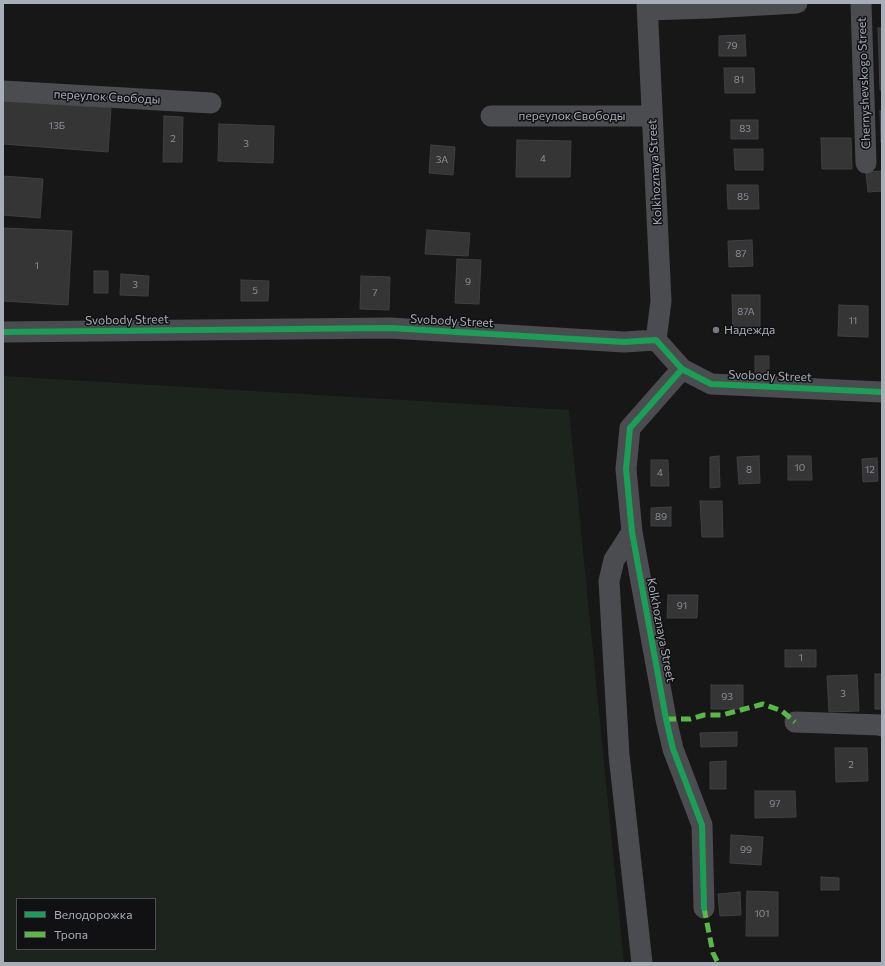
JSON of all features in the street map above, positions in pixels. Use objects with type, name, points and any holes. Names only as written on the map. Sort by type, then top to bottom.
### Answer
[{"type":"street","points":[[647,7],[709,8],[797,3]]},
{"type":"street","name":"Chernyshevskogo Street","points":[[861,3],[866,163]]},
{"type":"street","name":"Kolkhoznaya Street","points":[[647,7],[661,302],[656,340]]},
{"type":"street","name":"переулок Свободы","points":[[3,91],[211,103]]},
{"type":"street","name":"переулок Свободы","points":[[491,116],[652,116]]},
{"type":"street","name":"Svobody Street","points":[[3,332],[390,328],[624,342],[656,340],[682,369],[711,384],[882,392]]},
{"type":"street","name":"Kolkhoznaya Street","points":[[682,369],[630,428],[626,470],[632,532],[666,719],[673,749],[702,825],[704,908]]},
{"type":"street","points":[[632,532],[614,560],[610,581],[619,755],[642,963]]},
{"type":"street","points":[[795,722],[882,726]]},
{"type":"shaded area","points":[[3,376],[569,410],[624,963],[3,963]]},
{"type":"building","points":[[878,28],[882,28],[882,90],[880,90]]},
{"type":"building","points":[[745,35],[746,56],[719,56],[719,36]]},
{"type":"building","points":[[724,68],[754,68],[755,93],[725,93]]},
{"type":"building","points":[[3,101],[111,108],[108,152],[3,144]]},
{"type":"building","points":[[880,111],[882,111],[882,143],[881,143]]},
{"type":"building","points":[[164,116],[183,117],[182,162],[163,162]]},
{"type":"building","points":[[731,120],[758,120],[758,139],[731,139]]},
{"type":"building","points":[[219,124],[274,126],[273,163],[218,161]]},
{"type":"building","points":[[821,138],[851,138],[852,169],[822,169]]},
{"type":"building","points":[[517,140],[571,141],[570,177],[516,177]]},
{"type":"building","points":[[431,145],[455,147],[453,175],[429,173]]},
{"type":"building","points":[[734,149],[763,149],[763,170],[735,170]]},
{"type":"building","points":[[882,171],[882,191],[868,192],[866,172]]},
{"type":"building","points":[[3,176],[43,179],[40,218],[3,215]]},
{"type":"building","points":[[727,185],[758,185],[759,209],[728,209]]},
{"type":"building","points":[[3,228],[72,231],[68,305],[3,301]]},
{"type":"building","points":[[427,230],[470,233],[468,256],[425,254]]},
{"type":"building","points":[[752,240],[753,266],[729,267],[728,241]]},
{"type":"building","points":[[457,259],[481,260],[479,304],[455,303]]},
{"type":"building","points":[[94,271],[108,271],[108,293],[94,293]]},
{"type":"building","points":[[121,274],[149,276],[148,296],[120,295]]},
{"type":"building","points":[[361,276],[390,277],[389,310],[360,309]]},
{"type":"building","points":[[241,280],[269,281],[268,301],[241,301]]},
{"type":"building","points":[[732,295],[760,295],[760,329],[733,329]]},
{"type":"building","points":[[839,305],[868,306],[868,337],[838,336]]},
{"type":"building","points":[[755,356],[769,356],[769,375],[755,376]]},
{"type":"building","points":[[719,456],[720,487],[710,488],[710,457]]},
{"type":"building","points":[[759,456],[760,483],[739,484],[737,457]]},
{"type":"building","points":[[788,456],[811,456],[812,480],[788,480]]},
{"type":"building","points":[[877,458],[878,481],[863,482],[862,459]]},
{"type":"building","points":[[651,460],[668,460],[669,486],[651,486]]},
{"type":"building","points":[[700,501],[722,501],[723,537],[702,537]]},
{"type":"building","points":[[671,507],[671,526],[651,526],[651,508]]},
{"type":"building","points":[[668,595],[698,595],[697,618],[667,618]]},
{"type":"building","points":[[785,650],[816,650],[816,667],[785,667]]},
{"type":"building","points":[[875,674],[882,674],[882,709],[875,709]]},
{"type":"building","points":[[857,675],[859,711],[829,712],[827,676]]},
{"type":"building","points":[[711,685],[743,685],[743,709],[711,709]]},
{"type":"building","points":[[737,732],[737,746],[701,747],[700,733]]},
{"type":"building","points":[[835,748],[867,748],[868,781],[836,782]]},
{"type":"building","points":[[726,761],[726,789],[710,789],[710,762]]},
{"type":"building","points":[[755,791],[795,791],[796,817],[755,818]]},
{"type":"building","points":[[731,835],[763,837],[761,865],[730,863]]},
{"type":"building","points":[[821,877],[839,878],[839,890],[821,890]]},
{"type":"building","points":[[747,891],[778,892],[778,936],[746,936]]},
{"type":"building","points":[[740,892],[741,915],[720,916],[718,894]]},
{"type":"marked path","points":[[666,719],[690,719],[704,715],[722,715],[763,704],[782,711],[795,722]]},
{"type":"marked path","points":[[704,908],[713,953],[718,963]]},
{"type":"cycle path","points":[[3,332],[390,328],[624,342],[656,340],[682,369],[711,384],[882,392]]},
{"type":"cycle path","points":[[682,369],[630,428],[626,469],[632,532],[666,719],[673,749],[702,825],[704,908]]},
{"type":"place","name":"Надежда","points":[[716,330]]}]
